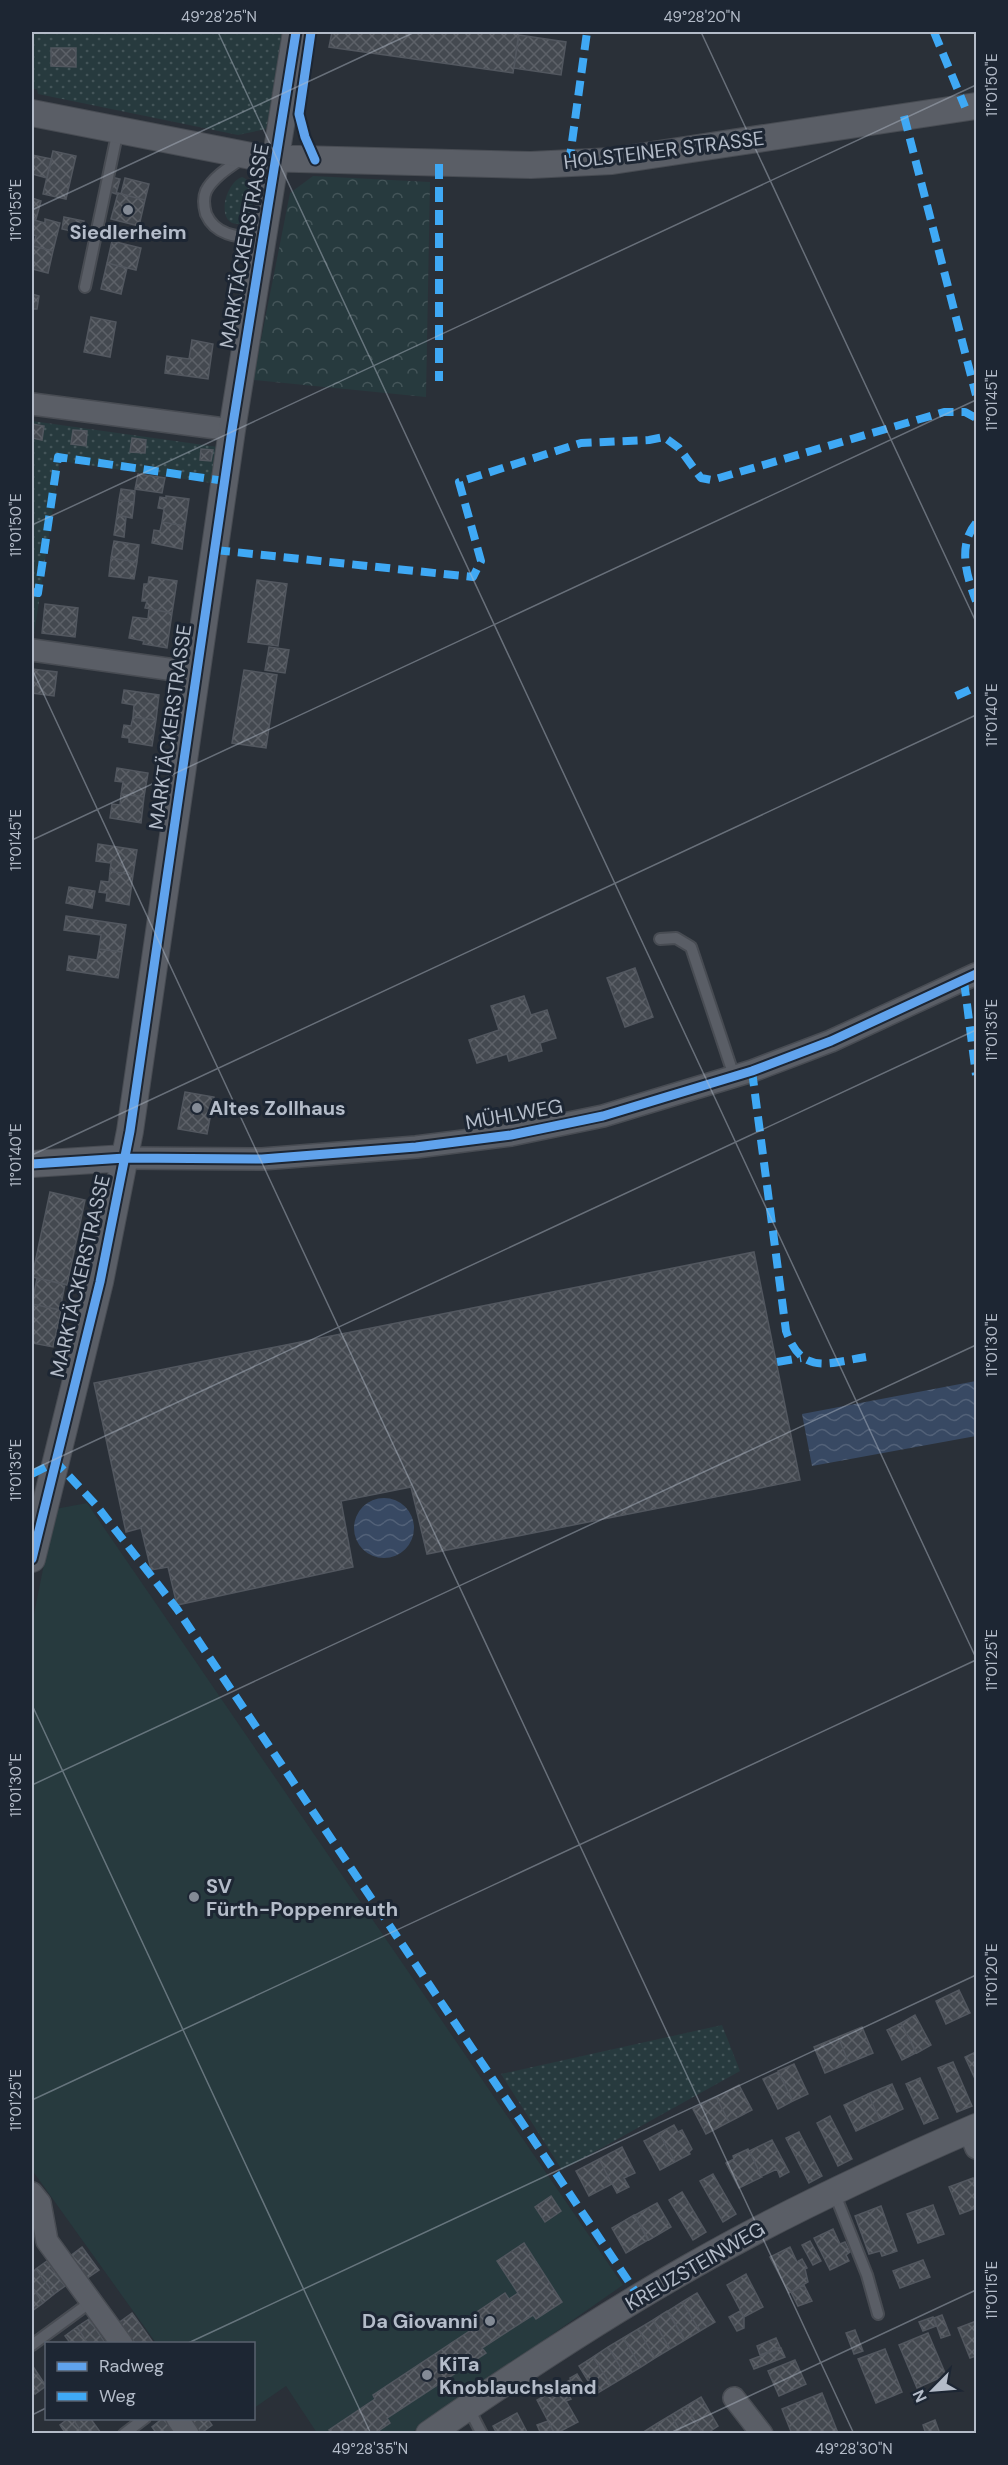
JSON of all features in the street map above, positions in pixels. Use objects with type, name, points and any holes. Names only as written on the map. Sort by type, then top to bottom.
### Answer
[{"type":"street","name":"MARKTÄCKERSTRASSE","points":[[32,1559],[99,1282],[125,1158],[144,1047],[232,430],[296,32]]},
{"type":"street","name":"HOLSTEINER STRASSE","points":[[32,113],[244,156],[277,159],[492,165],[612,161],[976,106]]},
{"type":"street","points":[[32,404],[232,430]]},
{"type":"street","points":[[32,650],[196,673]]},
{"type":"street","name":"MÜHLWEG","points":[[32,1164],[125,1158],[262,1159],[416,1147],[511,1135],[603,1116],[734,1076],[831,1041],[976,974]]},
{"type":"street","name":"KREUZSTEINWEG","points":[[429,2433],[665,2281],[753,2232],[834,2192],[974,2135]]},
{"type":"street","points":[[32,2193],[40,2204],[47,2241],[121,2342]]},
{"type":"street","points":[[734,2397],[762,2433]]},
{"type":"street","points":[[178,2420],[188,2433]]},
{"type":"lane","points":[[85,287],[118,130]]},
{"type":"lane","points":[[244,156],[218,177],[206,191],[203,207],[210,224],[230,236],[262,239]]},
{"type":"lane","points":[[660,939],[676,938],[691,947],[734,1076]]},
{"type":"lane","points":[[834,2192],[867,2276],[878,2314]]},
{"type":"lane","points":[[32,2345],[92,2301]]},
{"type":"lane","points":[[468,2407],[482,2433]]},
{"type":"lane","points":[[124,2433],[143,2420]]},
{"type":"green space","points":[[32,32],[285,32],[276,96],[266,129],[238,135],[38,94],[37,89],[32,89]]},
{"type":"green space","points":[[313,176],[430,182],[426,397],[253,380],[290,193]]},
{"type":"green space","points":[[242,177],[248,180],[254,196],[250,221],[238,224],[230,222],[225,208],[230,189]]},
{"type":"green space","points":[[32,421],[218,447],[212,483],[60,461],[33,641]]},
{"type":"green space","name":"SV Fürth-Poppenreuth","points":[[87,1503],[623,2285],[411,2433],[317,2433],[286,2386],[255,2407],[255,2342],[155,2342],[32,2170],[32,1624],[55,1509]]},
{"type":"green space","points":[[722,2025],[740,2071],[562,2170],[501,2074]]},
{"type":"water","points":[[976,1381],[976,1436],[812,1466],[802,1414]]},
{"type":"water","points":[[384,1498],[401,1503],[409,1511],[414,1528],[409,1545],[401,1553],[384,1558],[367,1553],[359,1545],[354,1528],[359,1511],[367,1503]]},
{"type":"building","points":[[332,32],[519,32],[513,73],[329,47]]},
{"type":"building","points":[[519,35],[566,42],[561,75],[514,68]]},
{"type":"building","points":[[51,48],[76,48],[76,67],[51,66]]},
{"type":"building","points":[[53,151],[76,156],[66,199],[43,194]]},
{"type":"building","points":[[32,155],[52,159],[47,178],[32,174]]},
{"type":"building","points":[[111,177],[120,179],[116,194],[108,191]]},
{"type":"building","points":[[125,178],[149,184],[145,200],[121,194]]},
{"type":"building","name":"Siedlerheim","points":[[118,193],[145,200],[139,226],[111,219]]},
{"type":"building","points":[[32,198],[41,201],[36,219],[32,218]]},
{"type":"building","points":[[64,217],[84,221],[81,233],[62,229]]},
{"type":"building","points":[[45,219],[60,223],[53,251],[33,246],[36,236],[32,234],[34,220],[45,223]]},
{"type":"building","points":[[112,241],[141,248],[136,270],[107,263]]},
{"type":"building","points":[[33,246],[53,251],[48,273],[32,269]]},
{"type":"building","points":[[107,263],[127,268],[121,294],[101,289]]},
{"type":"building","points":[[32,294],[39,296],[37,309],[32,309]]},
{"type":"building","points":[[91,317],[116,322],[110,357],[84,352]]},
{"type":"building","points":[[192,340],[213,344],[208,379],[165,373],[167,356],[189,359]]},
{"type":"building","points":[[32,424],[44,426],[42,440],[32,438]]},
{"type":"building","points":[[73,430],[87,431],[86,446],[71,444]]},
{"type":"building","points":[[132,438],[146,440],[145,453],[130,452]]},
{"type":"building","points":[[201,449],[213,450],[211,461],[200,460]]},
{"type":"building","points":[[138,474],[165,478],[162,493],[135,489]]},
{"type":"building","points":[[121,489],[135,491],[134,502],[119,500]]},
{"type":"building","points":[[166,496],[189,499],[185,526],[162,522],[164,509],[158,508],[160,497],[166,498]]},
{"type":"building","points":[[119,500],[134,502],[132,518],[117,515]]},
{"type":"building","points":[[117,515],[126,517],[124,537],[114,535]]},
{"type":"building","points":[[162,522],[185,526],[182,549],[152,543],[154,530],[160,531]]},
{"type":"building","points":[[114,541],[139,545],[137,562],[111,558]]},
{"type":"building","points":[[111,558],[137,562],[134,579],[109,576]]},
{"type":"building","points":[[149,577],[177,581],[172,613],[145,608],[147,601],[142,601],[144,584],[148,584]]},
{"type":"building","points":[[257,580],[287,584],[278,646],[248,642]]},
{"type":"building","points":[[45,604],[78,608],[75,637],[42,633]]},
{"type":"building","points":[[149,609],[172,613],[167,648],[143,644],[144,641],[129,638],[133,617],[148,619]]},
{"type":"building","points":[[269,647],[289,650],[285,673],[265,670]]},
{"type":"building","points":[[32,669],[57,672],[54,696],[32,693]]},
{"type":"building","points":[[244,670],[277,675],[266,748],[232,743]]},
{"type":"building","points":[[124,690],[159,695],[156,720],[133,717],[134,705],[122,703]]},
{"type":"building","points":[[133,717],[156,720],[152,746],[129,742],[129,738],[122,737],[124,725],[131,726]]},
{"type":"building","points":[[117,768],[148,773],[144,797],[121,794],[123,782],[115,781]]},
{"type":"building","points":[[121,794],[144,797],[141,823],[110,818],[112,804],[120,805]]},
{"type":"building","points":[[98,844],[137,850],[133,875],[110,871],[111,863],[96,861]]},
{"type":"building","points":[[110,871],[133,875],[129,905],[106,901],[107,893],[99,892],[101,881],[109,882]]},
{"type":"building","points":[[69,887],[95,891],[92,908],[66,903]]},
{"type":"building","points":[[66,916],[126,925],[122,952],[99,949],[101,935],[64,930]]},
{"type":"building","points":[[99,949],[122,952],[118,978],[67,970],[69,956],[97,960]]},
{"type":"building","points":[[635,968],[653,1017],[625,1027],[607,978]]},
{"type":"building","points":[[524,996],[531,1015],[547,1010],[556,1038],[540,1043],[542,1051],[509,1061],[507,1054],[477,1063],[469,1040],[499,1030],[491,1006]]},
{"type":"building","name":"Altes Zollhaus","points":[[185,1092],[214,1097],[207,1134],[178,1129]]},
{"type":"building","points":[[50,1192],[85,1200],[67,1285],[32,1277]]},
{"type":"building","points":[[754,1252],[800,1480],[427,1554],[411,1487],[341,1501],[353,1567],[177,1605],[168,1567],[151,1570],[141,1528],[126,1532],[94,1383]]},
{"type":"building","points":[[37,1278],[65,1284],[60,1310],[32,1304]]},
{"type":"building","points":[[32,1304],[61,1310],[53,1347],[32,1343]]},
{"type":"building","points":[[959,1990],[970,2013],[946,2024],[936,2001]]},
{"type":"building","points":[[915,2015],[931,2045],[917,2053],[901,2023]]},
{"type":"building","points":[[901,2023],[916,2053],[902,2060],[887,2030]]},
{"type":"building","points":[[862,2027],[873,2053],[849,2063],[838,2037]]},
{"type":"building","points":[[838,2037],[849,2063],[825,2073],[814,2047]]},
{"type":"building","points":[[976,2052],[976,2081],[965,2057]]},
{"type":"building","points":[[953,2062],[972,2106],[957,2112],[938,2068]]},
{"type":"building","points":[[794,2064],[808,2094],[793,2101],[778,2071]]},
{"type":"building","points":[[778,2072],[793,2101],[778,2109],[763,2079]]},
{"type":"building","points":[[920,2078],[938,2118],[924,2124],[906,2084]]},
{"type":"building","points":[[892,2084],[903,2109],[880,2120],[868,2094]]},
{"type":"building","points":[[739,2085],[752,2110],[729,2122],[716,2097]]},
{"type":"building","points":[[868,2094],[880,2120],[856,2131],[844,2105]]},
{"type":"building","points":[[716,2097],[729,2122],[706,2134],[693,2109]]},
{"type":"building","points":[[830,2116],[852,2159],[838,2166],[817,2123]]},
{"type":"building","points":[[674,2125],[678,2132],[682,2130],[692,2149],[690,2154],[675,2162],[659,2133]]},
{"type":"building","points":[[799,2132],[822,2176],[809,2183],[786,2138]]},
{"type":"building","points":[[659,2133],[675,2162],[660,2170],[644,2141]]},
{"type":"building","points":[[772,2140],[789,2172],[780,2177],[777,2169],[762,2176],[749,2151]]},
{"type":"building","points":[[622,2147],[635,2173],[624,2178],[629,2187],[617,2193],[599,2159]]},
{"type":"building","points":[[748,2149],[762,2177],[739,2188],[726,2163],[734,2159],[733,2156]]},
{"type":"building","points":[[599,2159],[612,2184],[589,2196],[576,2171]]},
{"type":"building","points":[[713,2174],[736,2214],[723,2222],[700,2181]]},
{"type":"building","points":[[973,2178],[976,2188],[976,2208],[960,2214],[949,2187]]},
{"type":"building","points":[[682,2192],[706,2232],[693,2240],[669,2200]]},
{"type":"building","points":[[551,2196],[561,2211],[545,2222],[535,2207]]},
{"type":"building","points":[[657,2203],[671,2227],[649,2240],[635,2215]]},
{"type":"building","points":[[933,2205],[944,2234],[918,2243],[907,2214]]},
{"type":"building","points":[[881,2206],[897,2251],[882,2256],[880,2251],[869,2254],[855,2216]]},
{"type":"building","points":[[634,2215],[648,2240],[626,2253],[612,2228]]},
{"type":"building","points":[[833,2229],[840,2244],[845,2242],[850,2252],[846,2255],[849,2261],[830,2270],[814,2238]]},
{"type":"building","points":[[810,2241],[821,2261],[813,2265],[802,2245]]},
{"type":"building","points":[[524,2243],[562,2302],[536,2319],[533,2315],[482,2348],[486,2353],[387,2418],[390,2423],[374,2434],[332,2434],[329,2430],[375,2399],[373,2395],[471,2330],[465,2320],[505,2293],[509,2299],[518,2293],[497,2261]]},
{"type":"building","points":[[82,2247],[99,2270],[86,2279],[69,2257]]},
{"type":"building","points":[[790,2247],[797,2262],[802,2259],[807,2268],[805,2269],[808,2282],[789,2293],[770,2257]]},
{"type":"building","points":[[923,2260],[930,2277],[900,2288],[893,2271]]},
{"type":"building","points":[[47,2261],[65,2286],[54,2294],[36,2269]]},
{"type":"building","points":[[36,2269],[54,2294],[43,2303],[32,2287],[32,2273]]},
{"type":"building","points":[[746,2274],[763,2307],[744,2317],[727,2285]]},
{"type":"building","points":[[804,2285],[812,2301],[798,2306],[791,2292]]},
{"type":"building","points":[[32,2287],[43,2303],[32,2311]]},
{"type":"building","points":[[697,2293],[715,2322],[700,2331],[682,2302]]},
{"type":"building","points":[[682,2302],[700,2331],[685,2340],[668,2311]]},
{"type":"building","points":[[667,2311],[685,2340],[670,2349],[653,2320]]},
{"type":"building","points":[[740,2311],[744,2318],[744,2328],[737,2331],[729,2317]]},
{"type":"building","points":[[132,2313],[153,2342],[130,2342],[117,2324]]},
{"type":"building","points":[[942,2315],[950,2335],[941,2338],[934,2318]]},
{"type":"building","points":[[933,2317],[936,2326],[923,2331],[919,2322]]},
{"type":"building","points":[[89,2319],[105,2342],[87,2342],[77,2327]]},
{"type":"building","points":[[653,2320],[670,2349],[655,2358],[638,2329]]},
{"type":"building","points":[[976,2321],[976,2356],[970,2358],[958,2328]]},
{"type":"building","points":[[77,2327],[87,2342],[70,2342],[65,2336]]},
{"type":"building","points":[[638,2329],[655,2358],[641,2367],[623,2338]]},
{"type":"building","points":[[855,2330],[863,2351],[854,2354],[846,2333]]},
{"type":"building","points":[[928,2333],[946,2375],[917,2388],[899,2345]]},
{"type":"building","points":[[623,2338],[641,2367],[626,2376],[608,2347]]},
{"type":"building","points":[[776,2338],[780,2347],[760,2355],[757,2346]]},
{"type":"building","points":[[608,2347],[626,2376],[611,2385],[593,2357]]},
{"type":"building","points":[[781,2348],[785,2357],[754,2369],[750,2360]]},
{"type":"building","points":[[885,2349],[902,2392],[876,2403],[858,2359]]},
{"type":"building","points":[[593,2357],[611,2385],[596,2394],[579,2366]]},
{"type":"building","points":[[795,2360],[806,2384],[779,2396],[768,2371]]},
{"type":"building","points":[[32,2365],[45,2387],[35,2394],[32,2388]]},
{"type":"building","points":[[577,2374],[585,2387],[577,2391],[570,2378]]},
{"type":"building","points":[[570,2380],[577,2392],[569,2396],[563,2384]]},
{"type":"building","points":[[563,2385],[571,2399],[566,2401],[578,2422],[555,2434],[537,2400]]},
{"type":"building","points":[[822,2393],[838,2433],[792,2434],[782,2409]]},
{"type":"building","points":[[701,2397],[718,2426],[706,2434],[703,2434],[686,2406]]},
{"type":"building","points":[[686,2406],[703,2434],[682,2434],[671,2415]]},
{"type":"building","points":[[517,2413],[528,2434],[497,2434],[493,2426]]},
{"type":"building","points":[[671,2415],[682,2434],[662,2434],[656,2424]]},
{"type":"building","points":[[66,2420],[73,2420],[83,2434],[66,2434],[60,2425]]},
{"type":"building","points":[[73,2420],[91,2420],[101,2433],[83,2434]]},
{"type":"building","points":[[161,2420],[166,2420],[176,2434],[157,2434],[152,2427]]},
{"type":"building","points":[[186,2420],[208,2420],[212,2425],[200,2434],[196,2434]]},
{"type":"building","points":[[935,2420],[940,2434],[926,2434],[923,2425]]},
{"type":"building","points":[[548,2421],[554,2433],[541,2434],[537,2425]]},
{"type":"building","points":[[656,2424],[662,2434],[642,2434],[642,2433]]},
{"type":"marked path","points":[[569,164],[587,32]]},
{"type":"marked path","points":[[934,32],[965,107]]},
{"type":"marked path","points":[[904,116],[976,395]]},
{"type":"marked path","points":[[439,164],[439,381]]},
{"type":"marked path","points":[[215,550],[473,577],[481,561],[459,482],[581,443],[649,440],[664,437],[679,448],[701,478],[712,480],[944,412],[965,412],[976,418]]},
{"type":"marked path","points":[[32,592],[38,593],[58,457],[225,481]]},
{"type":"marked path","points":[[976,523],[970,532],[965,551],[967,572],[976,601]]},
{"type":"marked path","points":[[956,696],[976,687]]},
{"type":"marked path","points":[[964,981],[976,1075]]},
{"type":"marked path","points":[[752,1071],[786,1331],[792,1345],[808,1361],[828,1363],[866,1357]]},
{"type":"marked path","points":[[777,1362],[801,1358]]},
{"type":"marked path","points":[[32,1474],[56,1462],[96,1505],[177,1609],[639,2297]]},
{"type":"cycle path","points":[[32,1559],[100,1282],[130,1131],[232,430],[296,32]]},
{"type":"cycle path","points":[[311,32],[299,114],[305,137],[315,160]]},
{"type":"cycle path","points":[[32,1164],[125,1158],[262,1159],[416,1147],[511,1135],[603,1116],[752,1071],[831,1041],[976,974]]},
{"type":"place","name":"Siedlerheim","points":[[128,210]]},
{"type":"place","name":"Altes Zollhaus","points":[[197,1108]]},
{"type":"place","name":"SV Fürth-Poppenreuth","points":[[194,1897]]},
{"type":"place","name":"Da Giovanni","points":[[490,2321]]},
{"type":"place","name":"KiTa Knoblauchsland","points":[[427,2375]]}]
